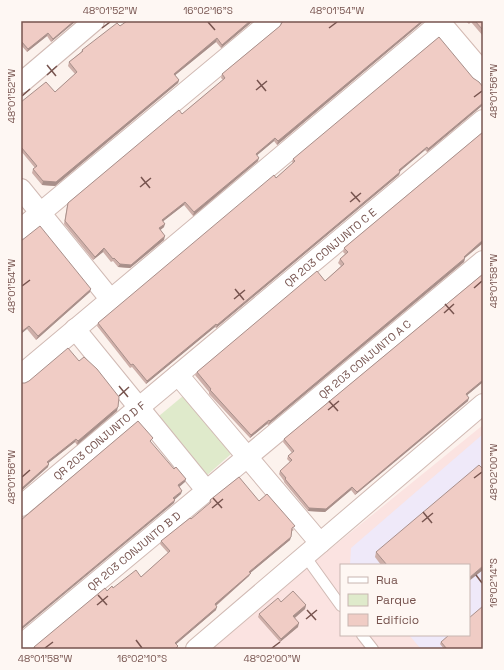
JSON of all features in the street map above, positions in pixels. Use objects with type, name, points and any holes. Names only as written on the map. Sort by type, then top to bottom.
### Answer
[{"type":"street","points":[[24,75],[94,21]]},
{"type":"street","points":[[21,229],[271,21]]},
{"type":"street","points":[[21,375],[439,22],[481,69]]},
{"type":"street","name":"QR 203 CONJUNTO C E","points":[[178,375],[483,120]]},
{"type":"street","points":[[21,189],[111,300]]},
{"type":"street","name":"QR 203 CONJUNTO A C","points":[[247,457],[483,261]]},
{"type":"street","points":[[75,330],[206,490]]},
{"type":"street","points":[[178,375],[320,543]]},
{"type":"street","name":"QR 203 CONJUNTO D F","points":[[21,506],[178,375]]},
{"type":"street","points":[[196,649],[483,404]]},
{"type":"street","name":"QR 203 CONJUNTO B D","points":[[21,644],[247,457]]},
{"type":"lane","points":[[305,556],[340,605]]},
{"type":"lane","points":[[363,636],[372,649]]},
{"type":"shaded area","points":[[483,425],[483,649],[207,649]]},
{"type":"shaded area","points":[[483,434],[483,649],[421,649],[410,636],[470,636],[470,564],[350,564],[351,548]]},
{"type":"green space","points":[[183,396],[231,454],[205,477],[153,421]]},
{"type":"building","points":[[21,21],[74,21],[53,39],[48,33],[28,49],[21,41]]},
{"type":"building","points":[[127,21],[250,21],[222,45],[217,38],[174,74],[179,80],[56,182],[43,181],[33,169],[37,166],[21,147],[21,102],[46,82],[55,92],[77,72],[69,62],[117,23],[120,26]]},
{"type":"building","points":[[283,21],[422,21],[278,141],[275,138],[256,154],[259,158],[194,212],[185,202],[162,220],[165,224],[159,228],[165,236],[131,265],[120,264],[114,258],[113,259],[104,248],[95,257],[65,221],[68,203],[179,110],[182,114],[225,78],[222,74],[280,26]]},
{"type":"building","points":[[475,21],[483,21],[483,30]]},
{"type":"building","points":[[439,37],[473,78],[483,87],[483,103],[428,149],[427,147],[399,170],[400,172],[217,325],[216,324],[147,381],[133,364],[131,365],[98,323],[274,175],[276,178],[295,161],[293,159]]},
{"type":"building","points":[[483,132],[483,240],[464,257],[465,258],[270,421],[269,420],[251,435],[210,390],[211,389],[197,372],[317,271],[325,281],[344,264],[340,259],[348,252],[344,248]]},
{"type":"building","points":[[40,226],[91,289],[38,336],[29,326],[21,332],[21,241]]},
{"type":"building","points":[[483,274],[483,380],[466,394],[469,398],[357,492],[352,487],[326,509],[309,508],[280,471],[292,460],[288,456],[294,451],[284,439]]},
{"type":"building","points":[[68,348],[79,361],[84,357],[97,369],[119,397],[118,407],[78,441],[76,439],[47,462],[49,464],[21,489],[21,383],[29,381]]},
{"type":"building","points":[[138,421],[153,438],[150,441],[174,469],[176,467],[186,479],[178,485],[182,491],[173,498],[175,500],[21,628],[21,520]]},
{"type":"building","points":[[479,465],[483,469],[483,566],[470,577],[470,564],[386,564],[376,552]]},
{"type":"building","points":[[239,477],[259,501],[267,494],[295,526],[292,528],[291,537],[249,572],[251,573],[215,604],[217,607],[175,643],[178,646],[175,649],[35,649],[34,647],[105,588],[107,591],[112,586],[113,588],[136,570],[141,577],[170,551],[161,541],[190,518],[191,519],[211,502],[210,500]]},
{"type":"building","points":[[293,591],[306,605],[293,616],[299,623],[281,639],[259,614],[278,598],[281,602]]},
{"type":"building","points":[[483,606],[483,649],[447,649],[441,642],[448,636],[470,636],[470,617]]}]
